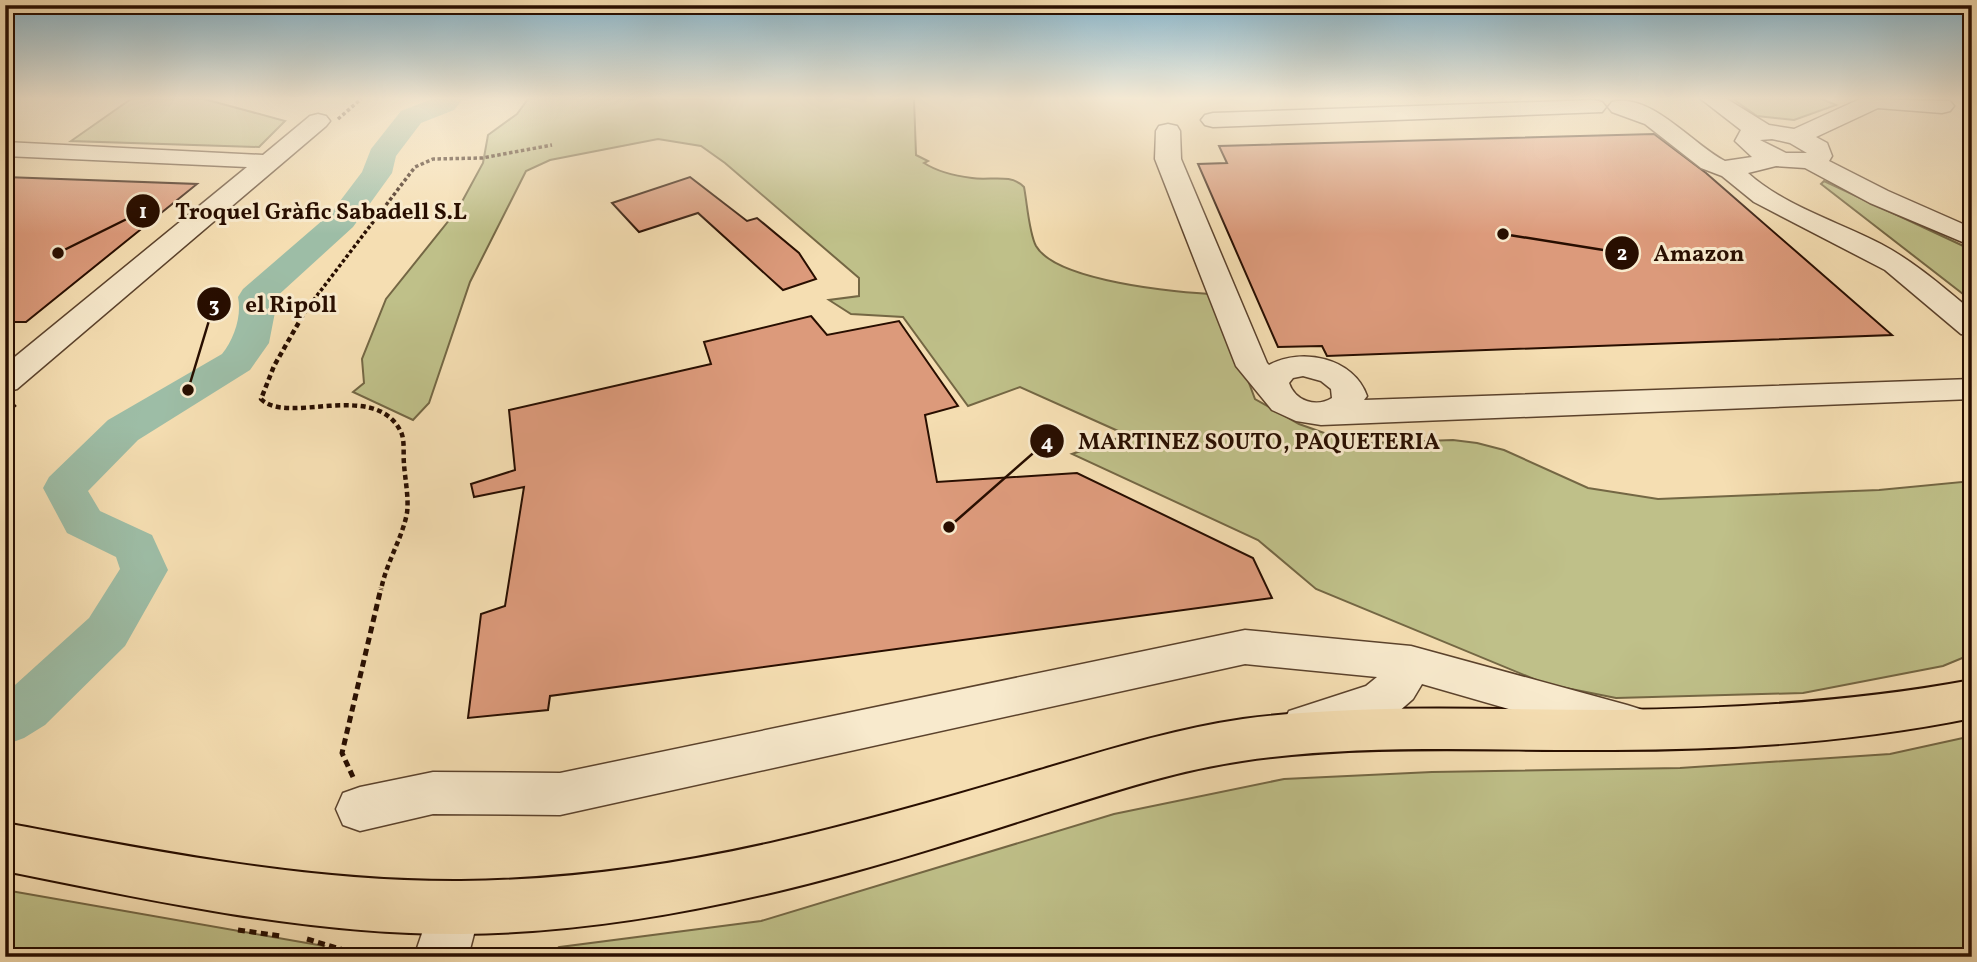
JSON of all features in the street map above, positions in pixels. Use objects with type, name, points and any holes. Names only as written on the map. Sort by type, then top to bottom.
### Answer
[{"type":"main road","points":[[5,847],[324,900],[455,907],[591,899],[662,889],[778,866],[960,816],[1112,770],[1241,740],[1354,732],[1647,730],[1813,722],[1894,714],[1972,699]]},
{"type":"street","points":[[5,382],[291,144]]},
{"type":"street","points":[[1176,144],[1168,159],[1252,366],[1274,382],[1285,404],[1296,409],[1321,413],[1972,390]]},
{"type":"street","points":[[1685,144],[1720,168],[1736,169],[1793,154]]},
{"type":"street","points":[[1780,144],[1793,154],[1879,197],[1972,238]]},
{"type":"street","points":[[1809,144],[1755,174],[1755,180],[1878,242],[1888,259]]},
{"type":"street","points":[[5,149],[255,160],[260,166],[258,172]]},
{"type":"street","points":[[1736,169],[1734,174],[1752,189],[1888,259],[1972,327]]},
{"type":"street","points":[[1274,382],[1292,367],[1303,366],[1336,375],[1344,382],[1350,396],[1342,408],[1332,412]]},
{"type":"street","points":[[358,794],[560,794],[1245,647],[1411,663],[1647,730]]},
{"type":"street","points":[[1241,740],[1320,721],[1381,700],[1397,687],[1411,663]]},
{"type":"street","points":[[441,957],[455,907]]},
{"type":"path","points":[[358,794],[342,753],[368,657],[385,570],[407,512],[402,433],[390,419],[372,408],[342,405],[277,407],[266,404],[261,398],[281,354],[341,258],[415,167],[424,161],[438,158],[493,157],[523,148],[552,145]]},
{"type":"green space","points":[[162,144],[262,144],[259,147]]},
{"type":"green space","points":[[486,144],[633,144],[550,160],[526,171],[470,282],[429,403],[413,420],[353,392],[364,383],[362,359],[386,299],[458,209],[483,163]]},
{"type":"green space","points":[[688,144],[916,144],[916,155],[928,161],[924,163],[941,171],[979,179],[1013,180],[1024,187],[1036,246],[1048,258],[1067,268],[1119,283],[1216,294],[1255,399],[1299,424],[1341,439],[1370,443],[1453,440],[1477,443],[1504,450],[1588,488],[1658,499],[1879,490],[1972,481],[1972,654],[1943,666],[1803,693],[1616,698],[1546,684],[1316,589],[1258,540],[1072,454],[1127,435],[1020,387],[968,406],[903,317],[851,314],[829,300],[859,296],[859,278],[725,163],[701,146]]},
{"type":"green space","points":[[1824,181],[1972,250],[1972,301],[1821,184]]},
{"type":"green space","points":[[1972,736],[1972,957],[573,957],[560,947],[761,921],[1114,814],[1284,779],[1432,772],[1680,768],[1890,754]]},
{"type":"green space","points":[[5,890],[324,946],[317,957],[5,957]]},
{"type":"building","points":[[1667,144],[1706,173],[1892,335],[1327,356],[1322,346],[1278,347],[1198,164],[1227,163],[1219,146]]},
{"type":"building","points":[[5,177],[197,184],[26,322],[5,322]]},
{"type":"building","points":[[690,177],[747,221],[757,218],[799,253],[816,279],[783,290],[698,213],[639,232],[612,203]]},
{"type":"building","points":[[811,316],[827,335],[899,321],[958,406],[925,415],[937,482],[1077,473],[1253,558],[1272,598],[550,696],[548,710],[468,718],[481,614],[505,606],[524,487],[474,497],[471,484],[515,470],[509,410],[711,364],[704,342]]},
{"type":"waterway","points":[[5,722],[26,709],[107,632],[144,570],[136,547],[83,522],[65,488],[123,430],[236,362],[250,343],[258,307],[256,297],[342,220],[377,173],[381,155],[390,144]]},
{"type":"place","name":"Amazon","points":[[1503,234]]},
{"type":"place","name":"Troquel Gràfic Sabadell S.L","points":[[58,253]]},
{"type":"place","name":"el Ripoll","points":[[188,390]]},
{"type":"place","name":"MARTINEZ SOUTO, PAQUETERIA","points":[[949,527]]}]
